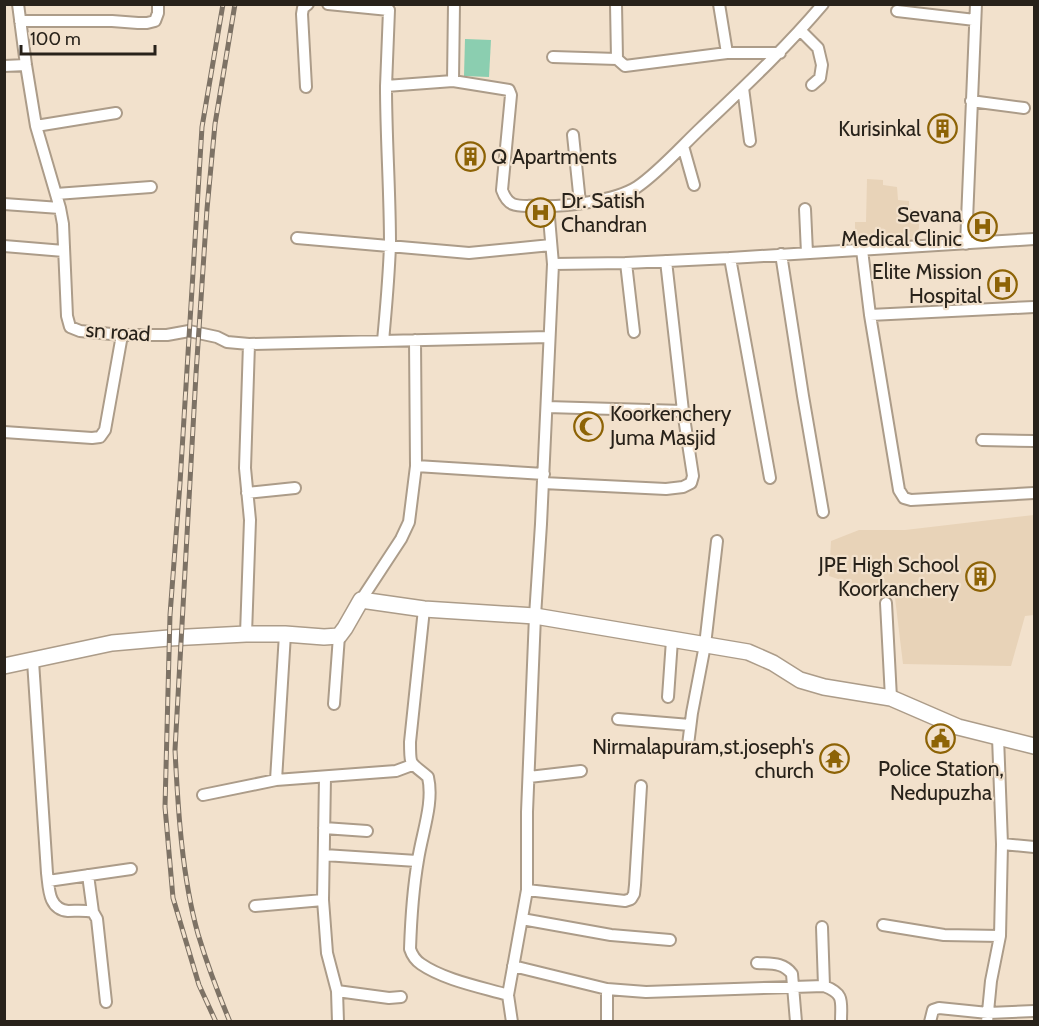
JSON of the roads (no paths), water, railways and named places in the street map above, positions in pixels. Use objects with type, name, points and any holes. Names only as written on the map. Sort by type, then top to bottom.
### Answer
[{"type":"street","points":[[4,246],[64,252],[60,208],[36,126],[18,4]]},
{"type":"street","points":[[20,21],[147,23],[155,21],[158,4]]},
{"type":"street","points":[[306,87],[302,14],[303,8],[308,4]]},
{"type":"street","points":[[328,4],[389,7],[386,128],[389,151],[390,245],[384,341]]},
{"type":"street","points":[[453,81],[454,4]]},
{"type":"street","points":[[616,4],[617,59]]},
{"type":"street","points":[[719,4],[727,53]]},
{"type":"street","points":[[386,86],[453,81],[509,90],[511,95],[502,190],[506,201],[513,205],[548,206],[580,203],[621,194],[637,187],[780,53],[823,4]]},
{"type":"street","points":[[966,244],[976,4]]},
{"type":"street","points":[[897,11],[975,20]]},
{"type":"street","points":[[801,31],[818,48],[822,65],[820,78],[812,85]]},
{"type":"street","points":[[553,57],[617,59],[625,66],[727,53],[780,53]]},
{"type":"street","points":[[4,66],[26,65]]},
{"type":"street","points":[[743,88],[750,141]]},
{"type":"street","points":[[971,101],[1024,108]]},
{"type":"street","points":[[36,126],[116,113]]},
{"type":"street","points":[[573,135],[580,203]]},
{"type":"street","points":[[682,146],[694,184]]},
{"type":"street","points":[[56,194],[151,187]]},
{"type":"street","points":[[4,204],[60,208]]},
{"type":"street","points":[[512,1022],[508,995],[527,890],[535,616],[544,478],[553,264],[548,206]]},
{"type":"street","points":[[805,209],[807,253]]},
{"type":"street","points":[[297,238],[469,253],[551,245]]},
{"type":"street","points":[[553,264],[730,258],[1035,239]]},
{"type":"street","points":[[862,250],[870,315],[899,490],[904,498],[911,500],[1035,494]]},
{"type":"street","name":"sn road","points":[[64,252],[67,316],[70,327],[80,331],[122,335],[167,335],[189,331],[217,337],[226,342],[249,344],[549,337]]},
{"type":"street","points":[[781,254],[823,512]]},
{"type":"street","points":[[730,258],[770,478]]},
{"type":"street","points":[[416,466],[666,489],[683,487],[691,483],[693,476],[683,411],[666,261]]},
{"type":"street","points":[[626,263],[634,332]]},
{"type":"street","points":[[870,315],[1035,307]]},
{"type":"street","points":[[4,432],[100,437],[105,430],[122,335]]},
{"type":"street","points":[[334,704],[339,636],[409,522],[416,466],[415,340]]},
{"type":"street","points":[[246,634],[250,520],[245,468],[249,344]]},
{"type":"street","points":[[547,407],[683,411]]},
{"type":"street","points":[[981,440],[1035,441]]},
{"type":"street","points":[[247,493],[295,488]]},
{"type":"street","points":[[688,745],[705,645],[717,541]]},
{"type":"street","points":[[361,600],[424,609],[535,616],[748,652],[773,663],[800,680],[824,687],[891,698],[958,727],[1035,746]]},
{"type":"street","points":[[886,603],[891,698]]},
{"type":"street","points":[[424,609],[410,758],[412,765],[428,777],[430,786],[417,861],[410,949],[421,964],[449,978],[508,995]]},
{"type":"street","points":[[4,666],[112,643],[246,634],[339,636]]},
{"type":"street","points":[[276,780],[285,634]]},
{"type":"street","points":[[668,697],[672,640]]},
{"type":"street","points":[[33,661],[51,899],[57,908],[66,911],[93,912]]},
{"type":"street","points":[[618,718],[690,725]]},
{"type":"street","points":[[988,1017],[991,981],[1000,936],[1002,844],[998,737]]},
{"type":"street","points":[[203,795],[276,780],[396,771],[412,765]]},
{"type":"street","points":[[529,777],[581,771]]},
{"type":"street","points":[[325,777],[323,900],[327,953],[337,991],[338,1022]]},
{"type":"street","points":[[527,890],[625,901],[631,899],[635,885],[641,786]]},
{"type":"street","points":[[324,828],[367,831]]},
{"type":"street","points":[[1002,844],[1035,847]]},
{"type":"street","points":[[324,855],[417,861]]},
{"type":"street","points":[[48,881],[131,869]]},
{"type":"street","points":[[88,875],[93,912],[97,919],[106,1002]]},
{"type":"street","points":[[255,906],[323,900]]},
{"type":"street","points":[[522,919],[611,935],[670,940]]},
{"type":"street","points":[[883,926],[944,935],[1000,936]]},
{"type":"street","points":[[822,927],[824,986]]},
{"type":"street","points":[[757,963],[781,965],[792,974],[796,1022]]},
{"type":"street","points":[[513,966],[607,989],[646,992],[824,986],[835,990],[841,997],[841,1022]]},
{"type":"street","points":[[607,989],[607,1022]]},
{"type":"street","points":[[337,991],[389,998],[401,997]]},
{"type":"street","points":[[930,1022],[933,1010],[939,1008],[988,1017],[1035,1011]]},
{"type":"railway","points":[[216,1022],[199,985],[173,898],[165,807],[170,615],[202,127],[223,4]]},
{"type":"railway","points":[[230,1022],[205,956],[188,890],[175,750],[207,209],[215,124],[235,4]]},
{"type":"place","name":"Kurisinkal","points":[[942,129]]},
{"type":"place","name":"Q Apartments","points":[[470,157]]},
{"type":"place","name":"Dr. Satish Chandran","points":[[540,213]]},
{"type":"place","name":"Sevana Medical Clinic","points":[[983,227]]},
{"type":"place","name":"Elite Mission Hospital","points":[[1003,284]]},
{"type":"place","name":"Koorkenchery Juma Masjid","points":[[589,426]]},
{"type":"place","name":"JPE High School Koorkanchery","points":[[980,577]]},
{"type":"place","name":"Police Station, Nedupuzha","points":[[941,738]]},
{"type":"place","name":"Nirmalapuram,st.joseph's church","points":[[835,759]]}]
